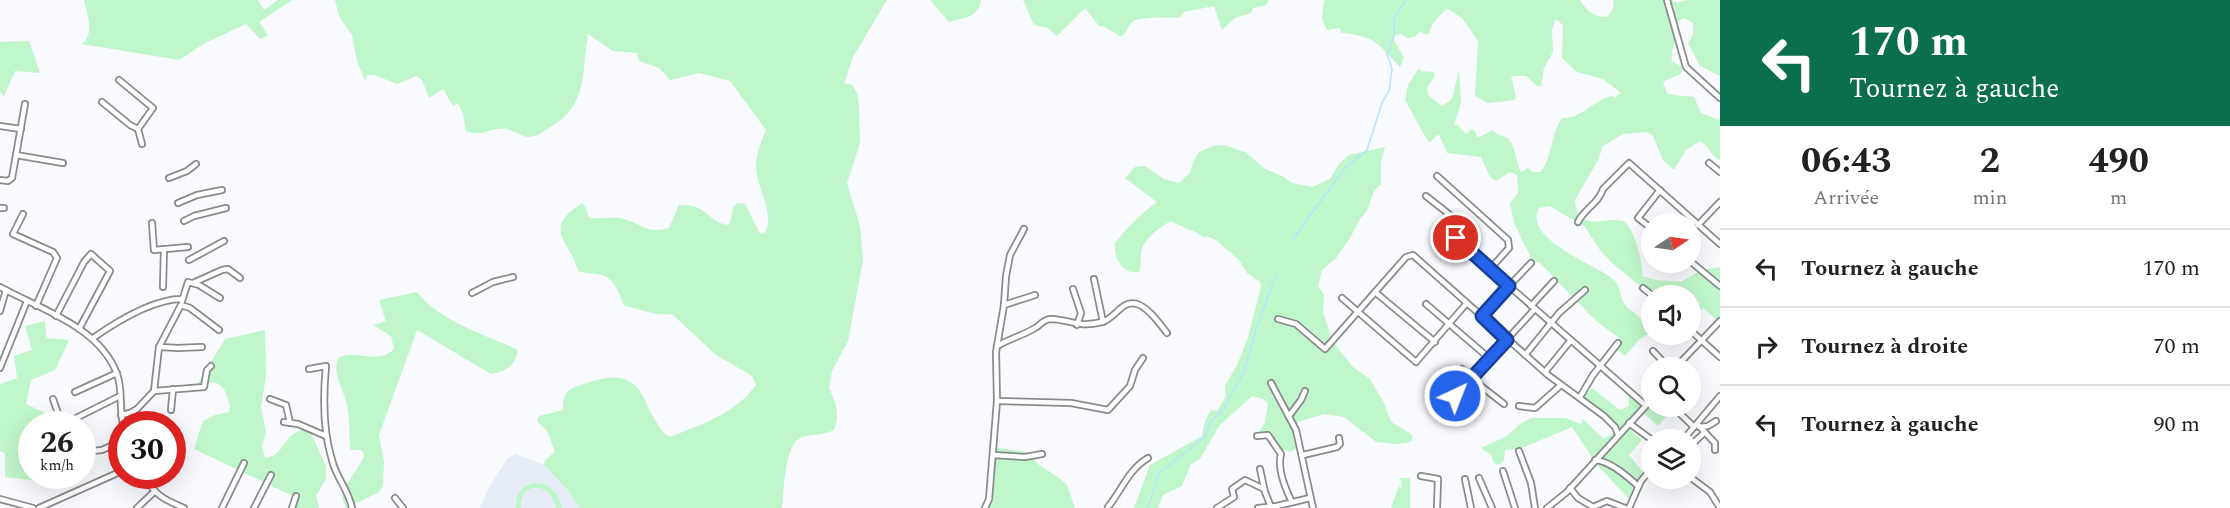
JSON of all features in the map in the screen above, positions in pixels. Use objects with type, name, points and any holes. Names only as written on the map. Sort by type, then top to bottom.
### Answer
[{"type":"street","points":[[1667,0],[1686,67],[1720,98]]},
{"type":"street","points":[[119,80],[153,108],[138,129]]},
{"type":"street","points":[[102,102],[138,129],[142,144]]},
{"type":"street","points":[[0,180],[11,180],[25,104]]},
{"type":"street","points":[[0,126],[21,129]]},
{"type":"street","points":[[16,155],[63,163]]},
{"type":"street","points":[[1578,222],[1582,214],[1602,195],[1603,189],[1629,163],[1685,213]]},
{"type":"street","points":[[170,178],[187,171],[196,164]]},
{"type":"street","points":[[1709,164],[1720,172]]},
{"type":"street","points":[[1437,176],[1508,240],[1509,248],[1490,269]]},
{"type":"street","points":[[178,204],[197,195],[222,190]]},
{"type":"street","points":[[1642,213],[1660,190]]},
{"type":"street","points":[[1426,196],[1459,222],[1460,228],[1456,238],[1532,308],[1641,401]]},
{"type":"street","points":[[1701,222],[1720,202]]},
{"type":"street","points":[[184,221],[194,216],[226,208]]},
{"type":"street","points":[[23,214],[13,234],[53,252],[57,258],[36,306]]},
{"type":"street","points":[[152,223],[154,250],[188,247]]},
{"type":"street","points":[[1701,228],[1720,244]]},
{"type":"street","points":[[985,508],[990,500],[997,401],[997,346],[1005,305],[1005,282],[1010,255],[1024,229]]},
{"type":"street","points":[[189,260],[224,242]]},
{"type":"street","points":[[163,287],[164,249]]},
{"type":"street","points":[[56,316],[84,262],[91,254],[95,255],[110,271],[79,329]]},
{"type":"street","points":[[1278,320],[1296,324],[1325,350],[1375,292],[1411,255],[1545,372],[1604,416],[1615,427],[1618,434]]},
{"type":"street","points":[[1482,316],[1531,263]]},
{"type":"street","points":[[193,283],[228,269],[240,278]]},
{"type":"street","points":[[1701,270],[1720,286]]},
{"type":"street","points":[[471,293],[493,282],[513,277]]},
{"type":"street","points":[[1094,279],[1103,322]]},
{"type":"street","points":[[1444,387],[1455,396],[1507,340],[1554,281]]},
{"type":"street","points":[[134,411],[154,391],[159,347],[182,302],[188,282],[199,285],[220,298]]},
{"type":"street","points":[[0,286],[93,338],[117,373],[121,411]]},
{"type":"street","points":[[1073,289],[1081,312],[1077,325]]},
{"type":"street","points":[[0,311],[6,290]]},
{"type":"street","points":[[1525,355],[1560,313],[1585,290]]},
{"type":"street","points":[[1375,292],[1435,342]]},
{"type":"street","points":[[1005,305],[1035,295]]},
{"type":"street","points":[[1342,298],[1416,362],[1466,304]]},
{"type":"street","points":[[0,368],[27,301]]},
{"type":"street","points":[[93,338],[123,318],[163,302],[182,302],[219,330]]},
{"type":"street","points":[[997,346],[1034,329],[1047,319],[1077,325],[1103,322],[1131,303],[1146,309],[1157,326],[1165,333]]},
{"type":"street","points":[[1426,304],[1489,358]]},
{"type":"street","points":[[1686,357],[1720,321]]},
{"type":"street","points":[[1545,372],[1571,340]]},
{"type":"street","points":[[1702,340],[1720,357]]},
{"type":"street","points":[[1580,398],[1618,343]]},
{"type":"street","points":[[159,347],[202,346]]},
{"type":"street","points":[[1653,351],[1659,357]]},
{"type":"street","points":[[997,401],[1071,403],[1106,411],[1130,386],[1135,370],[1143,358]]},
{"type":"street","points":[[154,391],[204,387],[207,370],[211,366]]},
{"type":"street","points":[[309,369],[326,366],[326,435],[332,462],[352,508]]},
{"type":"street","points":[[1462,369],[1504,404]]},
{"type":"street","points":[[75,392],[117,373]]},
{"type":"street","points":[[1270,382],[1294,426],[1303,455],[1313,508]]},
{"type":"street","points":[[1519,406],[1535,408],[1561,385]]},
{"type":"street","points":[[171,410],[173,389]]},
{"type":"street","points":[[1288,416],[1305,391]]},
{"type":"street","points":[[53,399],[60,419],[65,421],[72,420],[120,396]]},
{"type":"street","points":[[1694,429],[1720,396]]},
{"type":"street","points":[[270,399],[286,405],[287,422],[326,435]]},
{"type":"street","points":[[1548,508],[1570,488],[1641,408]]},
{"type":"street","points":[[1686,417],[1715,443],[1715,450]]},
{"type":"street","points":[[1697,426],[1708,426],[1716,421]]},
{"type":"street","points":[[1629,423],[1641,432]]},
{"type":"street","points":[[1701,436],[1705,432]]},
{"type":"street","points":[[1257,436],[1268,435],[1281,454],[1279,462],[1286,490],[1292,501]]},
{"type":"street","points":[[1303,455],[1337,447],[1340,444],[1339,438]]},
{"type":"street","points":[[1519,451],[1531,483],[1535,508]]},
{"type":"street","points":[[993,455],[1025,457],[1042,454]]},
{"type":"street","points":[[1108,507],[1119,493],[1122,483],[1138,464],[1148,458]]},
{"type":"street","points":[[1595,460],[1605,462],[1638,486]]},
{"type":"street","points":[[222,508],[244,463]]},
{"type":"street","points":[[1260,470],[1264,489],[1276,507]]},
{"type":"street","points":[[1503,471],[1515,508]]},
{"type":"street","points":[[254,508],[271,475]]},
{"type":"street","points":[[1421,476],[1438,479],[1437,508]]},
{"type":"street","points":[[39,508],[108,477]]},
{"type":"street","points":[[1479,478],[1488,494],[1492,508]]},
{"type":"street","points":[[1465,479],[1471,508]]},
{"type":"street","points":[[1217,508],[1234,497],[1232,489],[1245,480],[1264,489]]},
{"type":"street","points":[[1629,508],[1641,482]]},
{"type":"street","points":[[1701,485],[1718,499],[1720,508]]},
{"type":"street","points":[[1570,488],[1578,498],[1593,507],[1607,501],[1624,508]]},
{"type":"street","points":[[152,489],[162,498],[184,508]]},
{"type":"street","points":[[137,508],[154,492]]},
{"type":"street","points":[[292,508],[296,496]]},
{"type":"street","points":[[395,498],[403,508]]},
{"type":"street","points":[[1258,508],[1276,507],[1310,498]]},
{"type":"street","points":[[0,499],[33,508]]},
{"type":"shaded area","points":[[516,454],[544,465],[566,488],[580,508],[480,508],[487,491],[507,459]]},
{"type":"green space","points":[[84,0],[258,0],[264,10],[278,0],[292,0],[259,22],[268,35],[260,39],[246,24],[205,43],[179,60],[82,44],[86,40],[89,29]]},
{"type":"green space","points":[[335,0],[887,0],[853,57],[844,83],[852,85],[857,93],[859,106],[860,143],[847,183],[860,226],[863,260],[848,341],[832,371],[829,388],[836,405],[837,419],[834,430],[802,437],[796,441],[788,458],[782,508],[580,508],[566,488],[544,465],[545,460],[555,452],[547,431],[537,421],[539,416],[563,410],[565,395],[573,388],[605,378],[622,378],[637,387],[660,428],[670,437],[728,411],[748,395],[756,385],[752,376],[716,355],[672,314],[654,313],[624,306],[616,288],[607,277],[578,271],[560,228],[569,212],[582,203],[589,218],[618,218],[647,229],[660,230],[669,228],[679,205],[701,209],[726,225],[730,223],[733,208],[737,203],[745,204],[760,234],[765,233],[768,225],[767,209],[756,167],[766,130],[730,81],[699,73],[670,80],[659,68],[639,61],[637,53],[613,51],[588,34],[581,87],[571,109],[562,119],[542,133],[531,137],[502,129],[472,133],[466,131],[458,103],[453,106],[443,89],[429,98],[422,80],[416,76],[397,84],[375,75],[367,75],[365,81],[357,61],[352,35],[339,16]]},
{"type":"green space","points":[[930,0],[981,0],[980,6],[974,13],[949,22]]},
{"type":"green space","points":[[1023,0],[1269,0],[1266,5],[1253,8],[1251,13],[1235,18],[1222,30],[1214,6],[1184,12],[1179,18],[1135,20],[1121,37],[1099,26],[1085,8],[1057,36],[1048,28],[1034,25]]},
{"type":"green space","points":[[1324,0],[1580,0],[1591,13],[1607,17],[1613,9],[1613,0],[1667,0],[1676,29],[1672,61],[1682,67],[1682,73],[1663,82],[1667,93],[1694,97],[1701,113],[1720,120],[1720,160],[1700,141],[1686,150],[1674,170],[1663,160],[1653,136],[1647,132],[1623,134],[1603,146],[1598,160],[1575,200],[1581,217],[1587,220],[1616,220],[1627,224],[1637,246],[1642,276],[1656,280],[1681,282],[1696,273],[1701,273],[1701,270],[1720,267],[1720,323],[1703,308],[1701,310],[1701,285],[1641,285],[1641,287],[1612,263],[1600,250],[1585,227],[1550,206],[1539,208],[1537,220],[1541,231],[1564,250],[1614,280],[1625,305],[1641,320],[1641,339],[1625,356],[1618,350],[1622,340],[1596,321],[1539,262],[1533,262],[1514,223],[1510,203],[1518,193],[1517,175],[1510,172],[1496,181],[1490,177],[1481,157],[1447,153],[1439,134],[1430,142],[1427,140],[1405,100],[1408,85],[1419,68],[1421,71],[1433,72],[1435,75],[1427,88],[1428,95],[1442,106],[1452,99],[1459,70],[1461,103],[1454,125],[1458,125],[1466,134],[1472,129],[1477,138],[1493,130],[1512,144],[1521,172],[1528,168],[1533,172],[1541,172],[1548,159],[1555,132],[1562,118],[1583,112],[1600,100],[1613,96],[1617,99],[1616,96],[1621,93],[1603,79],[1577,72],[1562,58],[1563,26],[1559,21],[1555,20],[1552,30],[1553,52],[1544,68],[1541,86],[1537,86],[1526,76],[1511,76],[1516,97],[1514,100],[1488,103],[1475,96],[1478,41],[1462,18],[1450,10],[1446,9],[1426,35],[1420,31],[1415,37],[1408,38],[1401,34],[1394,36],[1404,58],[1400,67],[1375,42],[1362,36],[1341,33],[1340,28],[1327,30],[1322,19]]},
{"type":"green space","points":[[1687,0],[1720,0],[1720,76],[1700,66],[1688,43],[1693,34],[1693,23],[1684,18],[1677,22],[1673,12],[1675,8],[1670,1],[1677,3]]},
{"type":"green space","points":[[29,41],[40,73],[15,71],[4,96],[0,92],[0,42]]},
{"type":"green space","points":[[1224,145],[1245,152],[1265,169],[1292,183],[1313,187],[1331,178],[1338,165],[1349,155],[1385,147],[1381,162],[1381,184],[1374,191],[1367,211],[1350,238],[1336,258],[1322,270],[1318,286],[1324,295],[1323,312],[1333,342],[1353,367],[1370,379],[1384,403],[1391,422],[1413,437],[1411,442],[1396,444],[1376,442],[1344,417],[1324,414],[1298,422],[1294,429],[1298,447],[1291,452],[1280,449],[1259,432],[1265,423],[1268,403],[1252,396],[1219,426],[1200,459],[1191,464],[1182,486],[1163,495],[1158,508],[1134,508],[1150,465],[1202,436],[1205,421],[1211,410],[1217,411],[1226,396],[1225,386],[1237,365],[1248,337],[1261,287],[1260,282],[1247,273],[1239,260],[1216,240],[1203,237],[1171,221],[1148,238],[1142,248],[1139,272],[1128,271],[1124,268],[1117,260],[1115,243],[1134,221],[1157,202],[1125,178],[1135,167],[1145,166],[1164,179],[1179,183],[1190,173],[1199,152],[1213,146]]},
{"type":"green space","points":[[417,292],[438,311],[464,326],[518,350],[517,355],[509,367],[491,374],[417,330],[379,435],[384,462],[383,486],[379,492],[355,504],[354,508],[346,508],[342,497],[343,491],[364,456],[362,450],[350,450],[348,410],[336,370],[338,358],[345,355],[381,356],[394,349],[391,336],[373,325],[386,321],[379,300]]},
{"type":"green space","points":[[45,321],[46,338],[69,340],[55,370],[31,380],[26,404],[41,411],[18,411],[18,479],[5,477],[5,453],[0,451],[0,384],[17,378],[14,356],[32,350],[25,326]]},
{"type":"green space","points":[[265,330],[266,376],[261,407],[266,432],[262,446],[265,458],[276,454],[296,433],[305,428],[310,431],[326,466],[326,479],[316,496],[319,508],[292,508],[293,496],[194,449],[203,421],[229,412],[230,408],[220,385],[212,382],[198,383],[225,339]]},
{"type":"green space","points":[[1592,388],[1620,410],[1629,406],[1628,389],[1641,401],[1641,411],[1626,426],[1641,439],[1629,455],[1641,470],[1641,483],[1633,498],[1628,498],[1598,466],[1572,427],[1519,449],[1505,450],[1504,461],[1499,465],[1494,463],[1491,455],[1481,448],[1507,436],[1531,418],[1565,418],[1581,424],[1583,419],[1604,439],[1616,431],[1583,397]]},
{"type":"green space","points":[[1648,417],[1666,417],[1658,426]]},
{"type":"green space","points":[[993,447],[1025,452],[1067,485],[1075,508],[985,508],[989,500]]},
{"type":"green space","points":[[1400,478],[1410,478],[1410,508],[1391,508],[1398,488],[1400,486],[1402,489]]},
{"type":"green space","points":[[540,483],[553,490],[562,508],[556,508],[547,492],[541,488],[535,488],[524,494],[521,508],[516,508],[520,492],[526,486]]},
{"type":"waterway","points":[[1293,239],[1345,168],[1367,150],[1382,103],[1389,91],[1392,69],[1387,54],[1394,36],[1394,18],[1406,0]]},
{"type":"waterway","points":[[1148,508],[1159,473],[1205,437],[1210,423],[1225,407],[1245,369],[1256,329],[1276,275]]},
{"type":"route","points":[[1455,396],[1507,340],[1482,316],[1509,286],[1456,238]]}]
